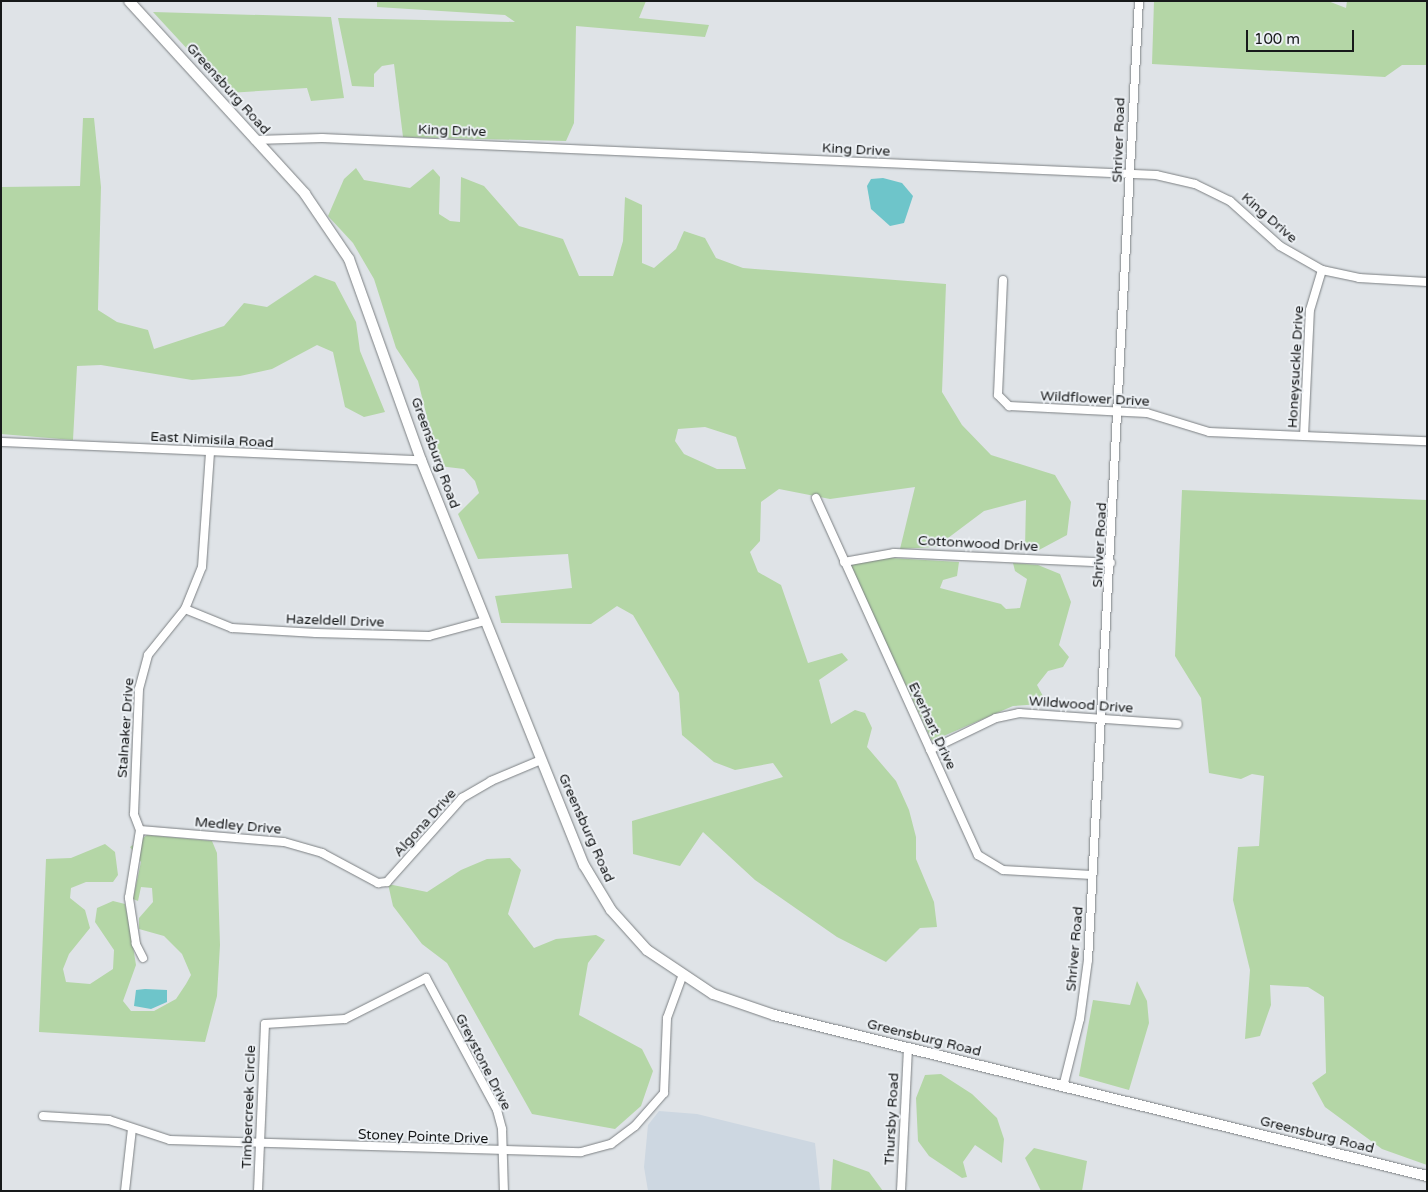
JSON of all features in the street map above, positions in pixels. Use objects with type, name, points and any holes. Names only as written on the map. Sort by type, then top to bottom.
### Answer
[{"type":"main road","name":"Greensburg Road","points":[[130,1],[317,209],[349,259],[421,460],[584,865],[604,900],[637,941],[682,977],[740,1005],[1063,1087],[1427,1176]]},
{"type":"street","name":"Shriver Road","points":[[1063,1087],[1084,994],[1112,563],[1139,1]]},
{"type":"street","name":"King Drive","points":[[255,140],[329,139],[1130,173],[1176,179],[1213,192],[1243,211],[1280,246],[1322,270],[1368,279],[1427,282]]},
{"type":"street","name":"Honeysuckle Drive","points":[[1304,436],[1310,310],[1322,270]]},
{"type":"street","name":"Wildflower Drive","points":[[1003,280],[1000,400],[1009,406],[1160,416],[1209,432],[1427,441]]},
{"type":"street","name":"East Nimisila Road","points":[[1,442],[421,460]]},
{"type":"street","name":"Stalnaker Drive","points":[[143,958],[136,944],[129,898],[140,830],[134,814],[141,675],[156,640],[185,609],[205,552],[210,452]]},
{"type":"street","name":"Everhart Drive","points":[[816,498],[975,850],[988,865],[1003,870],[1092,875]]},
{"type":"street","name":"Cottonwood Drive","points":[[844,562],[894,553],[1112,563]]},
{"type":"street","name":"Hazeldell Drive","points":[[185,609],[232,628],[316,633],[429,636],[485,621]]},
{"type":"street","name":"Wildwood Drive","points":[[930,750],[1007,715],[1102,718],[1178,724]]},
{"type":"street","name":"Algona Drive","points":[[385,882],[462,798],[482,785],[541,760]]},
{"type":"street","name":"Medley Drive","points":[[140,830],[284,842],[322,853],[372,881],[385,882]]},
{"type":"street","name":"Stoney Pointe Drive","points":[[43,1116],[109,1120],[170,1140],[564,1153],[611,1144],[658,1104],[664,1093],[667,1018],[682,977]]},
{"type":"street","name":"Greystone Drive","points":[[265,1024],[345,1019],[426,978],[497,1110],[504,1191]]},
{"type":"street","name":"Timbercreek Circle","points":[[258,1191],[265,1024]]},
{"type":"street","name":"Thursby Road","points":[[901,1191],[908,1048]]},
{"type":"street","points":[[126,1191],[132,1129]]},
{"type":"shaded area","points":[[659,1111],[697,1114],[815,1143],[820,1191],[648,1191],[644,1167],[648,1125]]},
{"type":"green space","points":[[377,1],[646,1],[639,18],[709,25],[705,37],[576,26],[574,123],[566,141],[403,137],[394,64],[382,66],[374,74],[374,87],[352,86],[338,18],[515,22],[505,15],[377,7]]},
{"type":"green space","points":[[1154,1],[1328,1],[1346,8],[1347,1],[1427,1],[1427,65],[1402,65],[1385,77],[1152,64]]},
{"type":"green space","points":[[153,12],[331,17],[344,98],[311,101],[307,88],[228,93]]},
{"type":"green space","points":[[83,118],[94,118],[101,187],[98,310],[117,322],[148,330],[154,349],[224,326],[244,303],[267,307],[315,275],[335,282],[356,322],[360,351],[385,412],[364,417],[345,407],[333,352],[317,345],[272,369],[240,376],[192,380],[101,365],[77,366],[73,440],[1,434],[1,187],[80,186]]},
{"type":"green space","points":[[356,168],[364,180],[410,188],[433,169],[440,177],[439,214],[450,221],[460,222],[461,177],[484,186],[519,226],[563,239],[579,276],[613,276],[623,241],[625,197],[642,205],[642,263],[654,268],[676,249],[684,231],[705,238],[716,258],[743,268],[946,284],[942,392],[962,425],[991,455],[1055,475],[1071,502],[1067,535],[1039,550],[1025,549],[1026,500],[984,511],[936,547],[900,549],[915,487],[830,499],[779,489],[761,502],[760,541],[750,552],[758,572],[781,585],[808,663],[842,653],[848,660],[819,680],[831,724],[855,710],[865,713],[872,728],[867,747],[896,781],[909,810],[916,837],[916,859],[934,902],[937,927],[920,928],[886,962],[837,937],[755,880],[703,832],[680,866],[633,854],[632,821],[783,777],[773,763],[735,770],[714,762],[682,735],[679,693],[633,615],[617,606],[591,624],[501,623],[495,596],[572,588],[568,554],[478,559],[458,514],[479,493],[475,481],[464,469],[439,466],[418,381],[396,348],[374,279],[353,243],[328,216],[344,179]],"holes":[[[705,427],[736,437],[746,469],[717,469],[684,454],[675,441],[678,429]]]},
{"type":"green space","points":[[1182,490],[1427,500],[1427,1165],[1382,1149],[1325,1107],[1312,1083],[1326,1073],[1324,997],[1308,987],[1270,985],[1271,1005],[1260,1036],[1245,1039],[1250,970],[1233,900],[1238,847],[1259,846],[1264,776],[1252,774],[1241,779],[1209,773],[1201,698],[1175,656]]},
{"type":"green space","points":[[891,558],[959,562],[957,576],[943,580],[940,588],[1001,604],[1006,609],[1020,608],[1027,579],[1015,571],[1013,563],[1038,565],[1060,574],[1071,602],[1059,645],[1069,657],[1063,667],[1048,671],[1037,685],[1044,698],[1041,704],[1013,706],[932,741],[850,566],[866,559]]},
{"type":"green space","points":[[147,835],[212,841],[217,853],[220,945],[217,996],[205,1042],[39,1032],[46,859],[71,858],[105,844],[115,852],[118,875],[113,882],[86,882],[71,888],[70,898],[85,910],[90,928],[69,954],[63,969],[66,982],[90,984],[113,969],[114,950],[95,922],[97,908],[113,901],[125,904],[129,922],[136,965],[123,1001],[131,1011],[154,1011],[176,999],[191,975],[182,954],[164,936],[139,929],[139,918],[153,902],[152,888],[141,887],[138,901],[133,899],[141,862],[130,847]]},
{"type":"green space","points":[[510,858],[521,870],[508,914],[534,948],[556,939],[596,935],[605,940],[588,963],[579,1015],[642,1049],[653,1071],[641,1106],[615,1129],[532,1114],[447,963],[422,944],[393,906],[388,884],[427,892],[461,870],[487,859]]},
{"type":"green space","points":[[1137,981],[1147,1001],[1149,1023],[1129,1090],[1079,1076],[1093,1000],[1130,1005]]},
{"type":"green space","points":[[941,1074],[972,1094],[997,1118],[1004,1139],[1002,1163],[975,1145],[963,1162],[967,1177],[962,1178],[929,1156],[918,1141],[916,1098],[925,1075]]},
{"type":"green space","points":[[1034,1148],[1087,1161],[1082,1191],[1041,1191],[1025,1158]]},
{"type":"green space","points":[[833,1159],[869,1172],[883,1191],[831,1191]]},
{"type":"water","points":[[883,178],[902,183],[913,196],[904,223],[890,226],[871,209],[867,186],[871,179]]},
{"type":"water","points":[[136,990],[167,990],[167,1002],[151,1009],[134,1006]]}]
